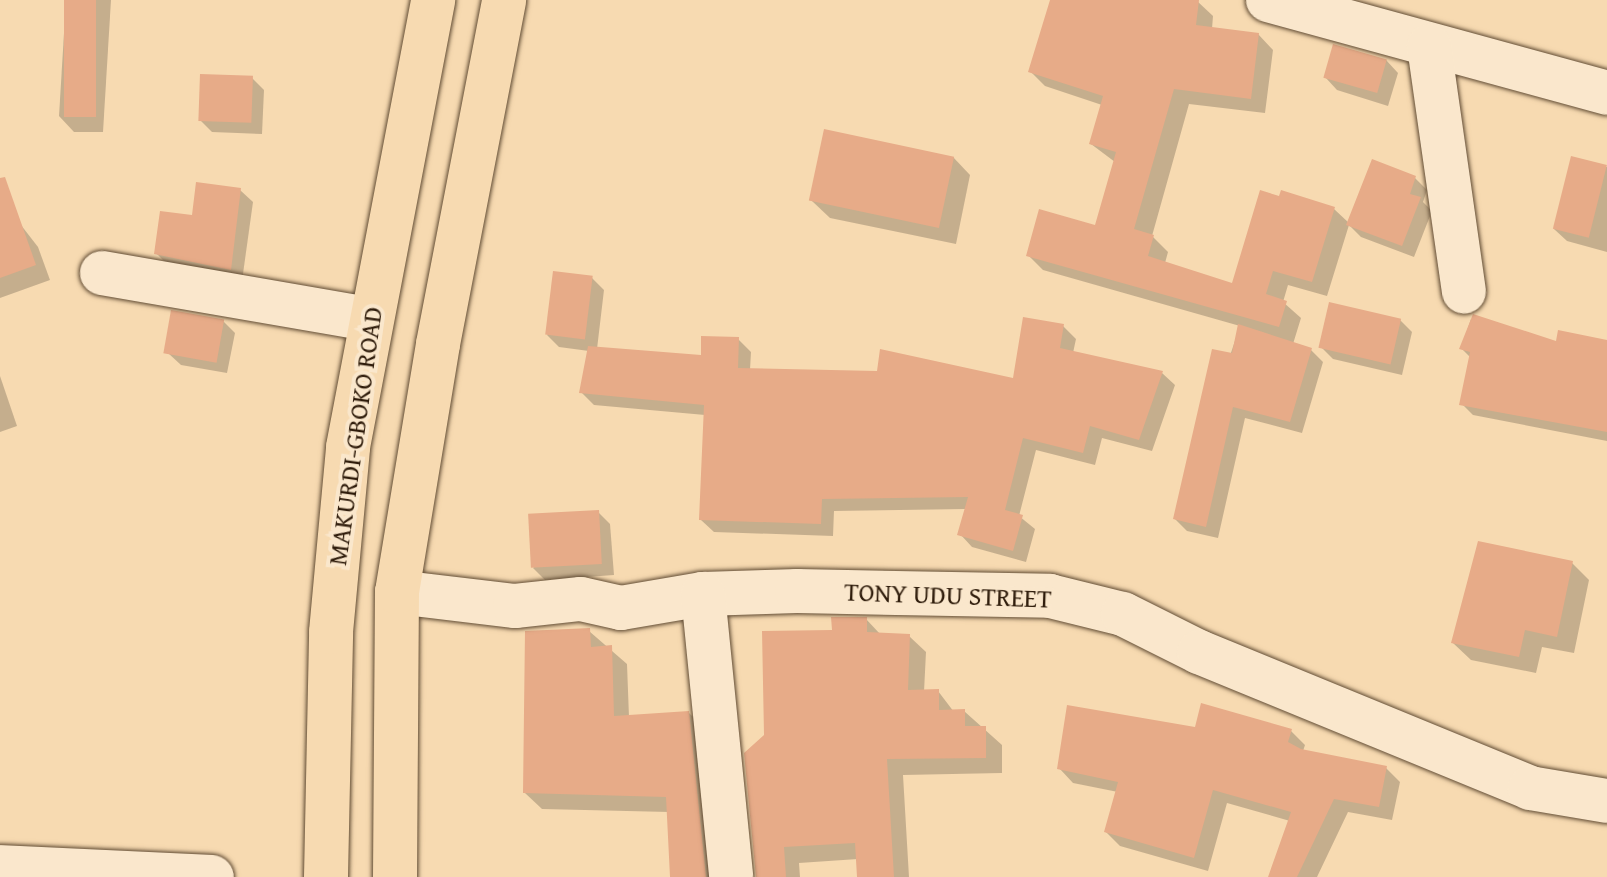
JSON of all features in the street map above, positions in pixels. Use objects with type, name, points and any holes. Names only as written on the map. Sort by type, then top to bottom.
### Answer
[{"type":"main road","name":"MAKURDI-GBOKO ROAD","points":[[326,877],[331,632],[348,447],[369,319],[433,0]]},
{"type":"main road","points":[[395,877],[397,592],[438,344],[504,0]]},
{"type":"street","points":[[1268,0],[1607,93]]},
{"type":"street","points":[[1429,46],[1464,292]]},
{"type":"street","points":[[102,273],[369,319]]},
{"type":"street","name":"TONY UDU STREET","points":[[397,592],[515,606],[581,599],[621,608],[703,594],[1050,596],[1090,604],[1530,788],[1607,801]]},
{"type":"street","points":[[703,594],[731,877]]},
{"type":"street","points":[[0,867],[212,877]]},
{"type":"building","points":[[64,0],[96,0],[96,117],[64,117]]},
{"type":"building","points":[[1050,0],[1199,0],[1196,25],[1259,33],[1251,99],[1174,89],[1134,229],[1154,235],[1148,256],[1232,283],[1260,190],[1279,196],[1281,190],[1335,207],[1312,282],[1273,271],[1266,294],[1287,301],[1279,327],[1026,256],[1039,209],[1095,225],[1116,152],[1089,144],[1103,96],[1028,72]]},
{"type":"building","points":[[1333,44],[1387,59],[1377,93],[1323,78]]},
{"type":"building","points":[[200,74],[253,76],[251,123],[198,121]]},
{"type":"building","points":[[824,129],[954,157],[939,228],[809,200]]},
{"type":"building","points":[[1571,156],[1607,165],[1589,238],[1553,229]]},
{"type":"building","points":[[1372,159],[1416,176],[1410,194],[1421,197],[1402,246],[1346,225]]},
{"type":"building","points":[[5,177],[36,265],[0,278],[0,178]]},
{"type":"building","points":[[196,182],[241,188],[231,270],[154,254],[160,211],[192,215]]},
{"type":"building","points":[[553,271],[593,276],[585,339],[545,335]]},
{"type":"building","points":[[1329,302],[1401,319],[1391,364],[1318,348]]},
{"type":"building","points":[[171,310],[224,319],[217,363],[163,353]]},
{"type":"building","points":[[1473,314],[1556,341],[1558,330],[1607,340],[1607,432],[1459,405],[1470,352],[1459,349]]},
{"type":"building","points":[[1023,317],[1064,324],[1060,348],[1163,371],[1139,440],[1090,426],[1083,453],[1023,438],[1005,510],[1023,515],[1013,551],[957,535],[968,497],[822,499],[821,524],[699,520],[704,405],[579,393],[588,346],[701,355],[701,336],[739,337],[738,368],[877,371],[880,349],[1013,378]]},
{"type":"building","points":[[1238,324],[1312,348],[1290,422],[1233,407],[1206,527],[1173,519],[1212,349],[1232,353]]},
{"type":"building","points":[[599,510],[602,564],[531,568],[528,514]]},
{"type":"building","points":[[1478,541],[1573,561],[1557,637],[1525,630],[1519,657],[1451,643]]},
{"type":"building","points":[[831,617],[867,617],[867,632],[910,634],[908,690],[939,689],[939,710],[965,709],[965,726],[986,726],[986,758],[887,759],[894,877],[857,877],[855,843],[784,847],[786,877],[756,877],[744,753],[764,735],[762,631],[832,630]]},
{"type":"building","points":[[590,628],[591,647],[612,645],[614,716],[689,711],[706,877],[670,877],[666,797],[523,793],[525,631]]},
{"type":"building","points":[[1201,703],[1292,729],[1288,742],[1301,749],[1387,766],[1379,807],[1334,799],[1297,877],[1268,877],[1291,812],[1213,790],[1194,858],[1104,832],[1118,782],[1057,769],[1067,705],[1195,727]]}]
